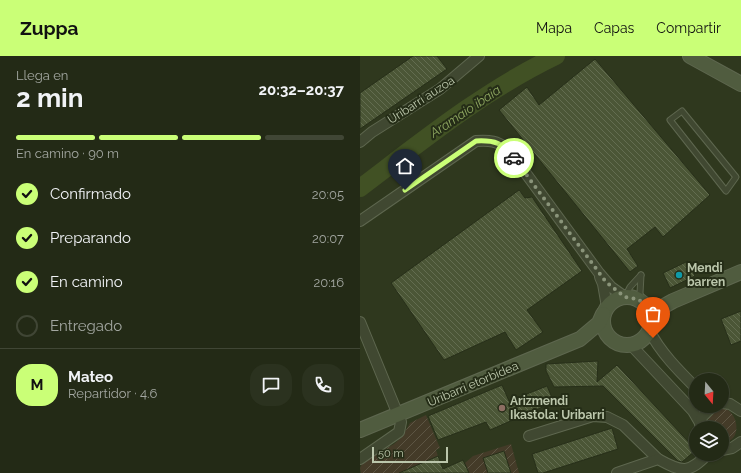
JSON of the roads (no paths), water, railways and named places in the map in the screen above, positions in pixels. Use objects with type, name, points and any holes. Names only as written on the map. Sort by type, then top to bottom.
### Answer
[{"type":"street","name":"Uribarri auzoa","points":[[360,142],[372,132],[440,89],[479,56]]},
{"type":"street","points":[[690,56],[741,84]]},
{"type":"street","points":[[360,221],[476,141],[490,140],[501,143],[508,149],[599,273],[611,287],[625,297]]},
{"type":"street","points":[[631,345],[645,337],[664,306],[672,301],[741,272]]},
{"type":"street","points":[[599,273],[603,284],[605,311],[604,330],[614,342]]},
{"type":"street","points":[[585,336],[599,323],[605,311],[618,298],[625,297],[637,299],[642,302],[650,316],[650,327],[653,338],[689,381]]},
{"type":"street","points":[[642,302],[672,301]]},
{"type":"street","points":[[360,322],[401,422],[399,432],[360,459]]},
{"type":"street","points":[[585,336],[631,345],[693,411],[698,421]]},
{"type":"street","name":"Uribarri etorbidea","points":[[360,430],[585,336]]},
{"type":"street","points":[[729,404],[741,411]]},
{"type":"street","points":[[529,436],[593,416],[607,417],[623,425],[658,459],[680,472],[689,472],[698,468],[703,461]]},
{"type":"street","points":[[729,449],[740,446]]},
{"type":"street","points":[[617,473],[658,459]]},
{"type":"lane","points":[[682,111],[736,178],[726,191],[670,120],[682,111]]},
{"type":"lane","points":[[625,297],[630,287],[641,275],[640,293],[642,302]]},
{"type":"waterway","name":"Aramaio ibaia","points":[[360,188],[479,100],[504,84],[556,56]]},
{"type":"place","name":"Mendi barren","points":[[679,275]]},
{"type":"place","name":"Arizmendi Ikastola: Uribarri","points":[[502,408]]}]
